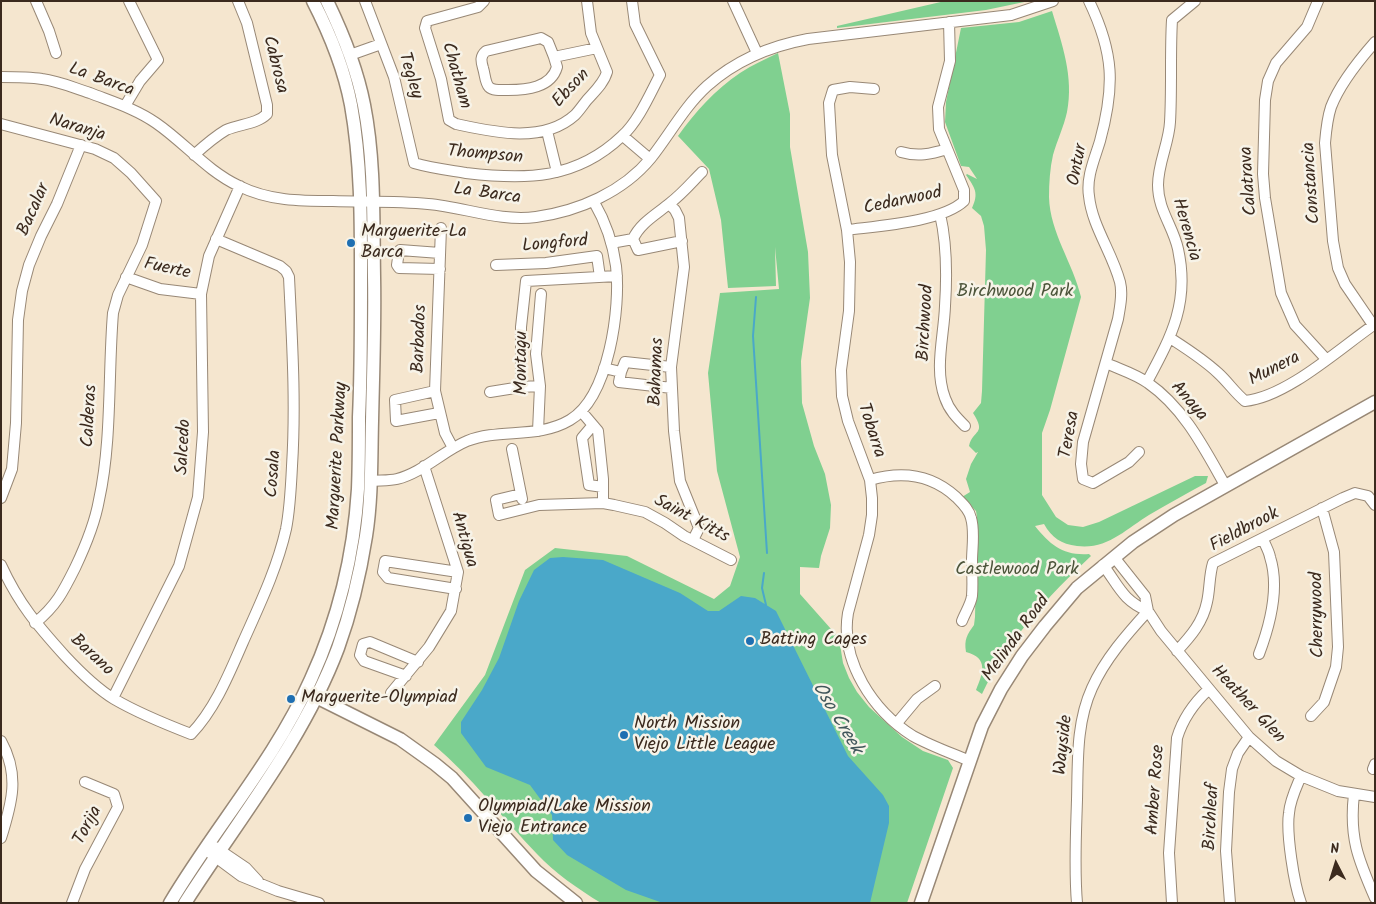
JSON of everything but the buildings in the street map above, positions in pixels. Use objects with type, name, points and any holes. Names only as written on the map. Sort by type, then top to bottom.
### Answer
[{"type":"main road","name":"Marguerite Parkway","points":[[311,694],[339,601],[350,550],[358,490],[362,344],[357,144],[351,104],[338,56],[312,1]]},
{"type":"main road","name":"Marguerite Parkway","points":[[185,903],[212,850],[266,760],[286,728],[311,694],[338,648],[358,575],[366,536],[370,481],[375,336],[373,202],[370,150],[364,104],[350,55],[327,1]]},
{"type":"main road","name":"Melinda Road","points":[[921,903],[982,726],[1001,689],[1022,656],[1044,626],[1078,588],[1114,557],[1174,515],[1374,404]]},
{"type":"main road","points":[[311,694],[400,739],[435,764],[452,778],[536,871],[576,903]]},
{"type":"main road","name":"Marguerite Parkway","points":[[170,903],[212,850]]},
{"type":"street","points":[[36,1],[49,31],[56,54]]},
{"type":"street","points":[[125,106],[140,81],[158,60],[129,1]]},
{"type":"street","name":"Cabrosa","points":[[194,155],[220,134],[262,119],[267,114],[267,104],[247,23],[238,1]]},
{"type":"street","name":"Tegley","points":[[365,1],[394,77],[414,163]]},
{"type":"street","points":[[554,57],[597,48],[591,32],[587,1]]},
{"type":"street","name":"Thompson","points":[[414,163],[426,167],[502,177],[532,176],[574,167],[600,154],[624,136],[660,75],[635,24],[632,1]]},
{"type":"street","points":[[734,1],[757,54]]},
{"type":"street","name":"La Barca","points":[[1,77],[42,79],[61,83],[125,106],[156,124],[218,174],[264,196],[292,201],[425,204],[492,216],[534,218],[559,213],[594,202],[614,190],[650,159],[693,100],[707,86],[740,62],[757,54],[789,43],[808,39],[1011,14],[1053,1]]},
{"type":"street","name":"Ontur","points":[[1089,1],[1107,48],[1110,86],[1107,112],[1089,178],[1088,195],[1092,213],[1120,283],[1121,302],[1106,363]]},
{"type":"street","name":"Herencia","points":[[1147,382],[1170,338],[1178,317],[1182,282],[1178,248],[1160,204],[1158,186],[1159,166],[1170,124],[1172,20],[1195,1]]},
{"type":"street","name":"Calatrava","points":[[1318,1],[1308,27],[1276,63],[1268,81],[1265,100],[1263,174],[1265,198],[1281,293],[1295,325],[1326,359]]},
{"type":"street","name":"Chatham","points":[[484,2],[478,7],[430,19],[425,24],[426,35],[441,79],[449,120],[456,124],[502,133],[528,133]]},
{"type":"street","points":[[901,152],[910,155],[927,155],[947,149],[939,129],[938,107],[950,61],[950,22]]},
{"type":"street","points":[[541,38],[548,42],[554,57],[556,70],[552,77],[541,85],[521,90],[490,88],[481,60],[486,51],[541,38]]},
{"type":"street","name":"Constancia","points":[[1374,325],[1345,284],[1338,268],[1333,241],[1325,143],[1326,126],[1331,107],[1361,58],[1375,42]]},
{"type":"street","points":[[350,55],[382,44]]},
{"type":"street","name":"Ebson","points":[[528,133],[547,131],[567,121],[576,114],[602,83],[607,72],[597,48]]},
{"type":"street","name":"Tobarra","points":[[874,89],[850,87],[833,90],[830,103],[834,169],[847,230],[850,262],[849,311],[841,370],[842,396],[848,421],[870,480],[872,516],[869,535],[848,613],[846,626],[847,640],[852,662],[866,690],[880,707],[912,735],[970,761]]},
{"type":"street","name":"Naranja","points":[[1,124],[95,149],[114,158],[131,173],[156,201]]},
{"type":"street","points":[[547,131],[557,172]]},
{"type":"street","points":[[624,136],[650,159]]},
{"type":"street","name":"Bacalar","points":[[1,498],[12,469],[16,423],[18,320],[22,290],[29,265],[81,145]]},
{"type":"street","name":"Cedarwood","points":[[847,230],[919,219],[940,214],[957,207],[964,201],[964,190],[947,149]]},
{"type":"street","points":[[682,241],[638,250],[633,239],[637,230],[669,204],[702,172]]},
{"type":"street","name":"Salcedo","points":[[113,698],[179,566],[198,497],[203,432],[201,294],[209,256],[240,186]]},
{"type":"street","name":"Calderas","points":[[35,623],[51,610],[64,590],[81,556],[99,502],[104,476],[112,313],[118,295],[142,245],[156,201]]},
{"type":"street","points":[[370,481],[396,479],[424,466],[467,441],[492,434],[551,429],[571,419],[590,401],[600,383],[604,368],[616,311],[617,276],[611,243],[601,213],[594,202]]},
{"type":"street","name":"Bahamas","points":[[669,204],[676,210],[679,218],[684,268],[672,367],[676,449],[680,481],[699,528],[693,540]]},
{"type":"street","name":"Birchwood","points":[[940,214],[943,228],[945,269],[941,380],[944,397],[950,410],[965,426]]},
{"type":"street","name":"Barbados","points":[[441,228],[435,391],[445,433],[453,448]]},
{"type":"street","name":"Cosala","points":[[191,734],[202,722],[226,681],[267,589],[279,555],[286,528],[290,499],[294,427],[289,277],[280,266],[216,239]]},
{"type":"street","points":[[611,243],[633,239]]},
{"type":"street","points":[[440,252],[400,250],[397,265],[399,268],[440,270]]},
{"type":"street","name":"Longford","points":[[496,266],[546,263],[597,256],[600,277]]},
{"type":"street","points":[[546,263],[548,280]]},
{"type":"street","points":[[521,387],[521,333],[526,281],[617,276]]},
{"type":"street","name":"Fuerte","points":[[126,277],[149,287],[201,294]]},
{"type":"street","name":"Montagu","points":[[538,431],[540,386],[536,354],[541,294]]},
{"type":"street","name":"Munera","points":[[1170,338],[1197,355],[1219,374],[1237,395],[1245,401],[1255,400],[1296,381],[1374,325]]},
{"type":"street","points":[[521,333],[538,334]]},
{"type":"street","points":[[672,367],[625,362],[619,382],[672,388]]},
{"type":"street","name":"Anaya","points":[[1106,363],[1147,382],[1173,404],[1196,436],[1225,485]]},
{"type":"street","name":"Teresa","points":[[1106,363],[1083,442],[1081,464],[1083,479],[1093,483],[1129,462],[1139,452]]},
{"type":"street","points":[[604,368],[621,372]]},
{"type":"street","points":[[490,392],[540,386]]},
{"type":"street","points":[[435,391],[396,400],[396,421],[439,413]]},
{"type":"street","points":[[581,411],[598,431],[603,503]]},
{"type":"street","points":[[593,425],[582,438],[589,485],[603,487]]},
{"type":"street","points":[[512,449],[524,508]]},
{"type":"street","name":"Antigua","points":[[391,693],[418,662],[451,611],[456,589],[458,572],[424,466]]},
{"type":"street","points":[[870,480],[885,476],[901,475],[919,477],[934,482],[948,490],[966,507],[971,518],[972,531],[972,597],[962,621]]},
{"type":"street","name":"Saint Kitts","points":[[521,494],[496,500],[499,515],[539,505],[603,503],[645,512],[731,560]]},
{"type":"street","name":"Fieldbrook","points":[[1177,651],[1200,624],[1205,612],[1208,601],[1209,575],[1213,563],[1322,508],[1355,494],[1368,496],[1375,505]]},
{"type":"street","name":"Cherrywood","points":[[1311,716],[1324,702],[1336,667],[1338,647],[1334,552],[1322,508]]},
{"type":"street","points":[[1259,654],[1269,627],[1274,584],[1270,557],[1263,539]]},
{"type":"street","name":"Heather Glen","points":[[1114,557],[1142,591],[1148,611],[1161,631],[1208,690],[1249,737],[1276,761],[1301,776],[1338,791],[1375,798]]},
{"type":"street","points":[[456,589],[388,578],[383,572],[385,560],[458,572]]},
{"type":"street","name":"Barano","points":[[1,565],[12,588],[35,623],[84,675],[113,698],[146,715],[191,734]]},
{"type":"street","points":[[1103,566],[1116,585],[1133,602],[1148,611]]},
{"type":"street","points":[[1133,602],[1142,591]]},
{"type":"street","name":"Wayside","points":[[1077,903],[1074,866],[1082,718],[1092,688],[1104,666],[1121,642],[1148,611]]},
{"type":"street","points":[[406,676],[364,661],[360,655],[363,644],[370,642],[418,662]]},
{"type":"street","points":[[897,723],[917,699],[935,686]]},
{"type":"street","name":"Amber Rose","points":[[1172,903],[1169,853],[1177,738],[1182,723],[1190,709],[1208,690]]},
{"type":"street","name":"Birchleaf","points":[[1230,903],[1226,851],[1228,792],[1232,769],[1238,753],[1249,737]]},
{"type":"street","points":[[1,741],[12,768],[13,788],[11,807],[1,838]]},
{"type":"street","points":[[1301,776],[1292,798],[1288,815],[1293,870],[1301,903]]},
{"type":"street","name":"Torija","points":[[72,903],[85,869],[118,807],[114,794],[85,782]]},
{"type":"street","points":[[1354,794],[1352,822],[1354,844],[1359,862],[1375,898]]},
{"type":"street","points":[[212,850],[260,884],[319,903]]},
{"type":"green space","points":[[945,1],[1029,1],[986,10],[837,28],[837,26]]},
{"type":"green space","points":[[1052,11],[1066,61],[1069,99],[1051,165],[1050,210],[1057,235],[1073,272],[1081,297],[1042,433],[1042,495],[1056,517],[1068,525],[1083,527],[1099,522],[1195,476],[1208,476],[1206,483],[1149,515],[1116,537],[1098,545],[1077,546],[1066,544],[1054,537],[1044,524],[1035,526],[1046,539],[1058,548],[1072,553],[1089,554],[1091,556],[1045,603],[1016,637],[992,674],[982,694],[976,690],[981,678],[981,662],[978,658],[966,652],[965,648],[967,637],[974,625],[975,617],[977,517],[976,511],[962,497],[970,492],[966,479],[971,464],[978,452],[976,453],[969,446],[979,429],[973,413],[981,403],[982,391],[986,250],[984,226],[981,216],[972,208],[976,194],[966,175],[977,179],[969,167],[961,166],[945,122],[946,102],[961,28],[1019,22]]},
{"type":"green space","points":[[778,53],[790,114],[790,147],[808,252],[810,298],[801,361],[802,403],[814,446],[825,474],[831,505],[830,528],[819,568],[800,567],[800,594],[839,638],[843,663],[849,678],[869,707],[902,737],[923,751],[948,760],[953,768],[907,903],[601,903],[551,868],[461,770],[434,745],[485,675],[525,570],[555,548],[627,556],[714,599],[730,586],[740,557],[717,471],[708,373],[720,293],[779,289],[775,247],[776,286],[728,288],[721,220],[709,169],[678,136],[722,86],[745,70]]},
{"type":"water","points":[[550,558],[603,560],[680,593],[708,611],[719,611],[741,596],[755,598],[776,611],[848,756],[883,795],[889,806],[889,823],[870,903],[663,903],[626,890],[567,855],[553,840],[552,815],[530,785],[486,767],[461,733],[461,722],[482,690],[499,658],[519,601],[534,570]]},
{"type":"waterway","name":"Oso Creek","points":[[756,297],[753,336],[767,553]]},
{"type":"waterway","name":"Oso Creek","points":[[764,573],[762,588],[766,605]]},
{"type":"place","name":"Marguerite-La Barca","points":[[351,243]]},
{"type":"place","name":"Batting Cages","points":[[750,641]]},
{"type":"place","name":"Marguerite-Olympiad","points":[[291,699]]},
{"type":"place","name":"North Mission Viejo Little League","points":[[624,735]]},
{"type":"place","name":"Olympiad/Lake Mission Viejo Entrance","points":[[468,818]]},
{"type":"park label","name":"Birchwood Park","points":[[1015,293]]},
{"type":"park label","name":"Castlewood Park","points":[[1017,571]]}]
